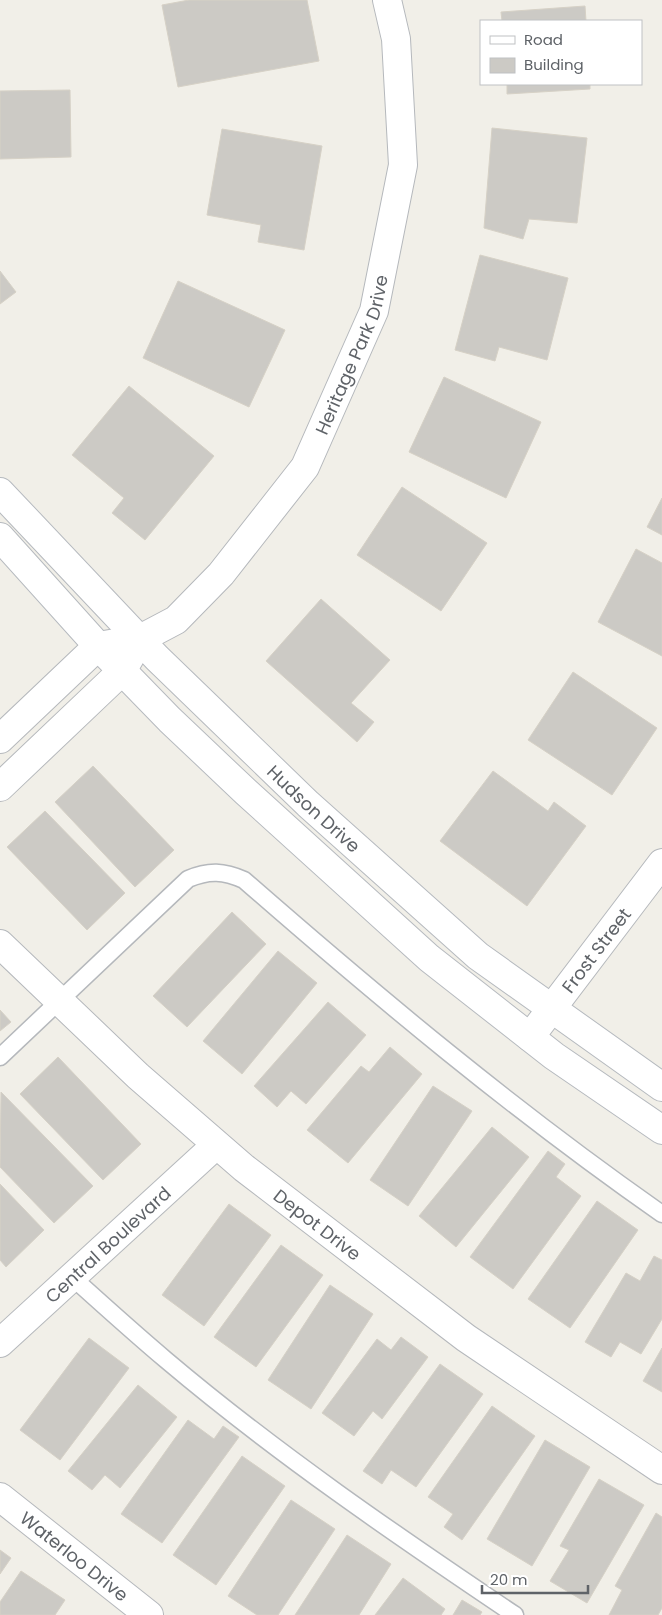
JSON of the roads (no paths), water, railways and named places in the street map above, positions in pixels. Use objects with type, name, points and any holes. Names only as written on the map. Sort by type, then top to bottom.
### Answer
[{"type":"street","name":"Heritage Park Drive","points":[[140,640],[176,620],[221,574],[305,467],[374,311],[403,165],[396,39],[387,0]]},
{"type":"street","name":"Hudson Drive","points":[[0,492],[140,640],[308,804],[478,956],[662,1087]]},
{"type":"street","name":"Hudson Drive","points":[[0,537],[98,646],[239,786],[422,951],[530,1037],[662,1130]]},
{"type":"street","points":[[0,739],[98,646],[140,640]]},
{"type":"street","points":[[0,787],[122,671],[140,640]]},
{"type":"street","name":"Frost Street","points":[[530,1037],[662,863]]},
{"type":"street","name":"Depot Drive","points":[[0,944],[60,1002],[216,1145],[315,1224],[466,1338],[634,1453],[662,1470]]},
{"type":"street","name":"Central Boulevard","points":[[0,1343],[216,1145]]},
{"type":"street","name":"Waterloo Drive","points":[[0,1497],[149,1615]]},
{"type":"lane","points":[[0,1057],[188,879],[203,873],[230,874],[244,880],[459,1061],[607,1176],[662,1214]]},
{"type":"lane","points":[[72,1277],[166,1361],[238,1417],[364,1511],[515,1615]]}]
